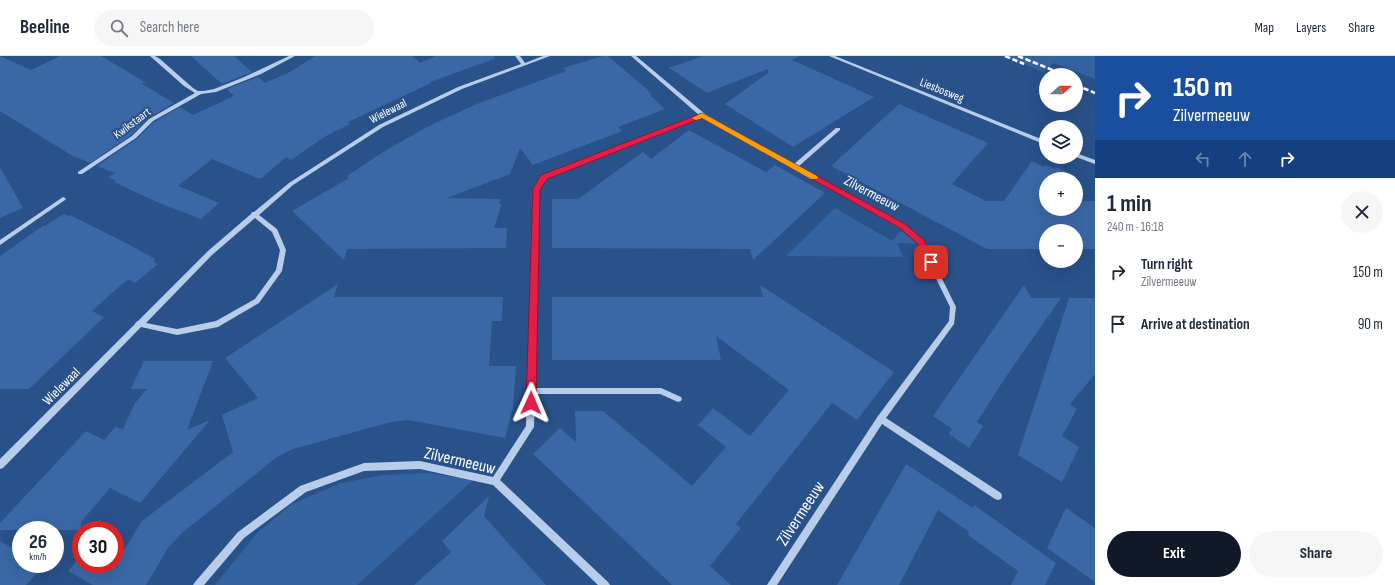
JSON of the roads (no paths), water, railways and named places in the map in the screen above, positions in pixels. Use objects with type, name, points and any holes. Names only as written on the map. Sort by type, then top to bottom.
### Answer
[{"type":"street","points":[[152,56],[163,63],[192,89],[199,93]]},
{"type":"street","name":"Kwikstaart","points":[[80,173],[134,137],[151,120],[199,93],[211,93],[293,56]]},
{"type":"street","points":[[518,56],[524,64]]},
{"type":"street","name":"Wielewaal","points":[[0,464],[210,253],[291,184],[381,126],[460,88],[548,56]]},
{"type":"street","name":"Zilvermeeuw","points":[[633,56],[702,115],[902,226],[921,242],[953,307],[952,322],[881,419],[772,585]]},
{"type":"street","name":"Liesbosweg","points":[[831,56],[1039,140]]},
{"type":"street","points":[[494,481],[530,426],[536,190],[544,177],[702,115]]},
{"type":"street","points":[[794,167],[838,129]]},
{"type":"street","points":[[1083,158],[1095,162]]},
{"type":"street","points":[[0,243],[63,200]]},
{"type":"street","points":[[138,324],[177,332],[218,324],[257,301],[279,271],[283,250],[275,231],[254,214]]},
{"type":"street","points":[[531,391],[660,392],[678,399]]},
{"type":"street","points":[[881,419],[998,496]]},
{"type":"street","name":"Zilvermeeuw","points":[[198,585],[241,535],[304,489],[364,468],[420,465],[494,481],[599,583]]},
{"type":"railway","points":[[1005,56],[1024,64]]},
{"type":"railway","points":[[1018,56],[1048,68]]},
{"type":"railway","points":[[1083,88],[1095,93]]}]
